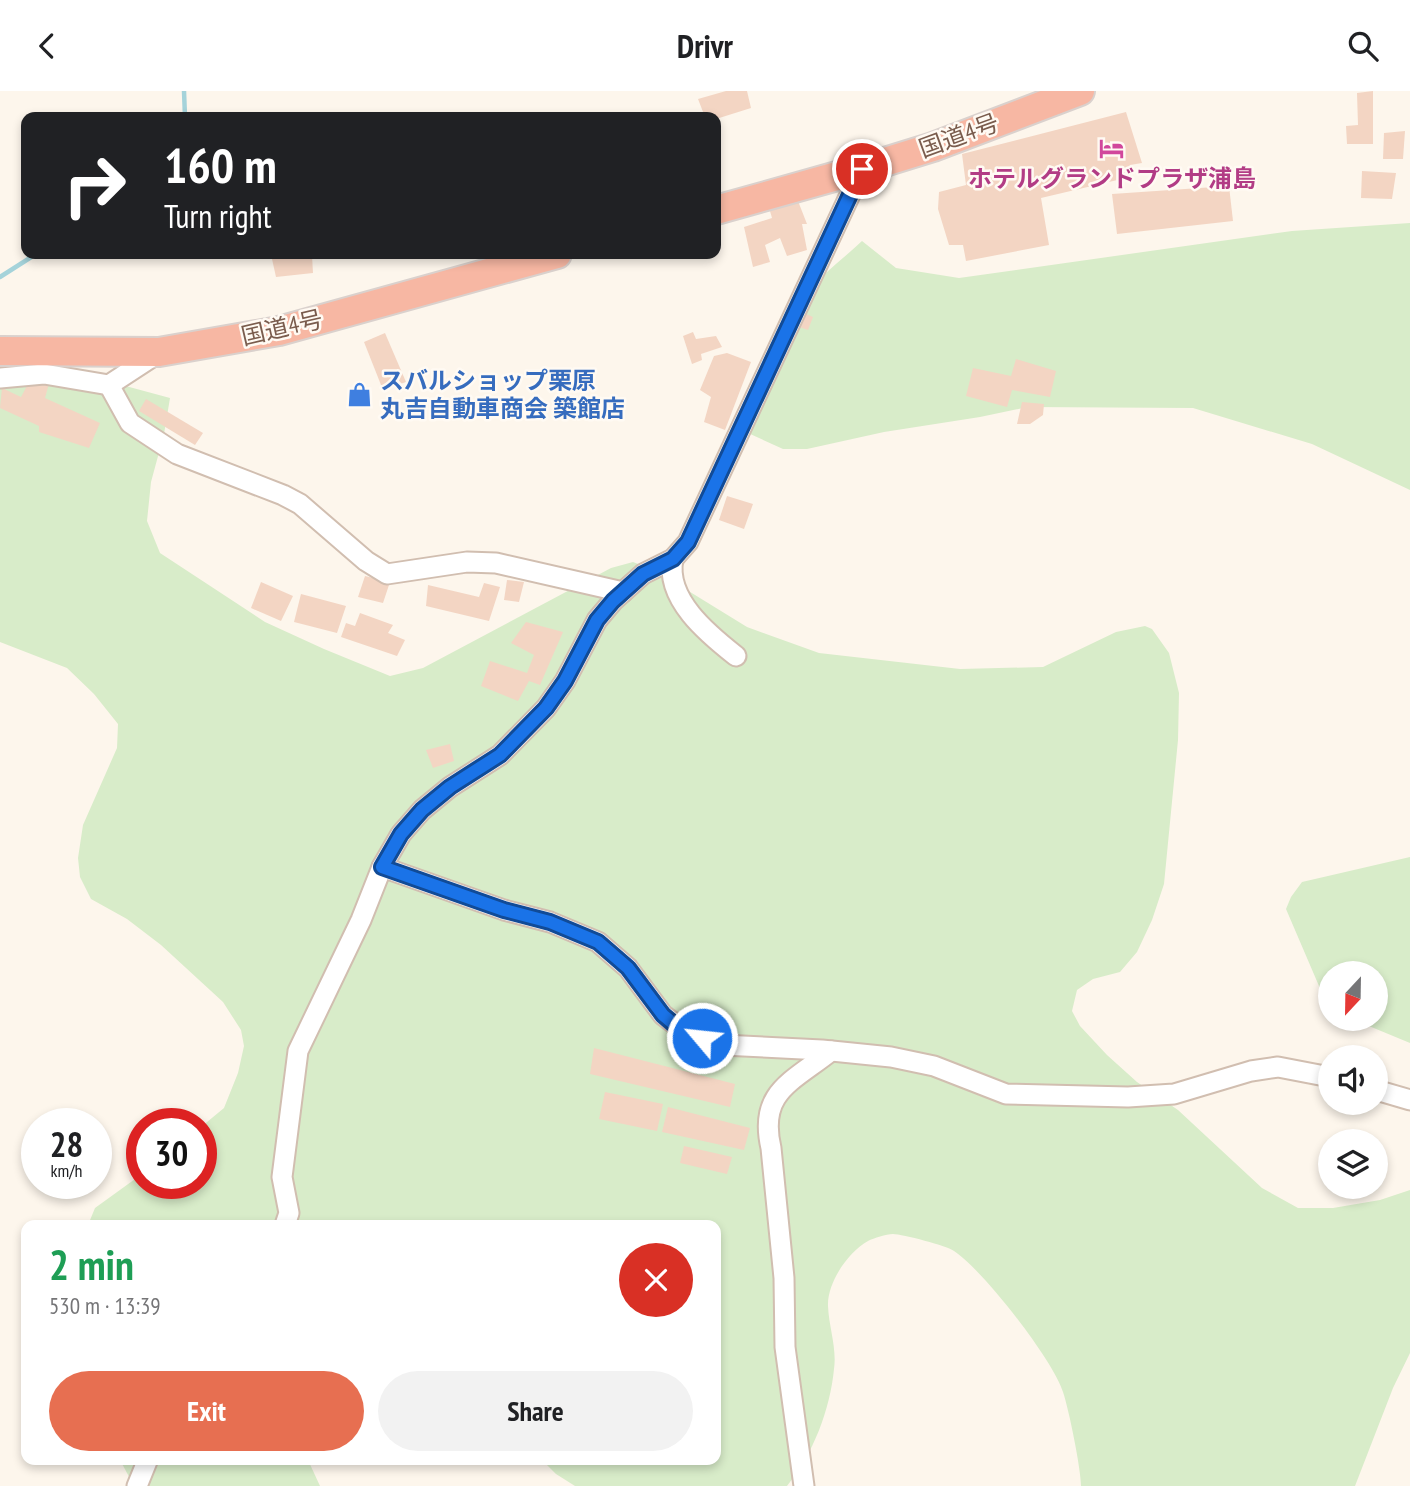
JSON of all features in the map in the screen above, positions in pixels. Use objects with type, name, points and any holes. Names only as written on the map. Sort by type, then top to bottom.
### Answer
[{"type":"highway","name":"国道4号","points":[[721,209],[933,147],[1080,91]]},
{"type":"highway","name":"国道4号","points":[[0,351],[159,352],[279,331],[539,259]]},
{"type":"street","points":[[287,1220],[289,1213],[282,1177],[298,1051],[361,920],[382,867],[401,834],[422,810],[450,787],[500,755],[546,708],[565,681],[597,620],[643,574],[673,559],[688,542],[862,169]]},
{"type":"street","points":[[0,378],[44,374],[110,385],[159,352]]},
{"type":"street","points":[[110,385],[131,423],[177,454],[283,495],[300,505],[366,561],[387,574],[467,562],[496,563],[624,592]]},
{"type":"street","points":[[673,559],[670,573],[686,607],[716,641],[736,656]]},
{"type":"street","points":[[382,867],[504,910],[550,922],[598,942],[628,968],[663,1015],[682,1031],[722,1045],[891,1057],[934,1066],[1006,1094],[1128,1097],[1174,1094],[1251,1071],[1278,1067],[1318,1075]]},
{"type":"street","points":[[804,1486],[785,1347],[784,1278],[767,1130],[774,1096],[831,1051]]},
{"type":"street","points":[[1388,1094],[1410,1100]]},
{"type":"street","points":[[137,1486],[146,1465]]},
{"type":"green space","points":[[1410,223],[1410,490],[1312,444],[1193,408],[1028,407],[884,432],[807,449],[783,449],[748,433],[752,394],[757,376],[762,359],[779,327],[810,289],[862,241],[896,268],[959,278],[1292,231]]},
{"type":"green space","points":[[0,352],[170,398],[151,482],[147,521],[160,553],[265,622],[390,676],[423,668],[611,568],[633,562],[656,571],[747,627],[819,653],[960,669],[1043,667],[1116,632],[1145,626],[1152,629],[1169,653],[1179,693],[1178,740],[1164,884],[1152,920],[1137,952],[1120,972],[1093,979],[1077,990],[1072,1011],[1080,1026],[1137,1082],[1178,1110],[1262,1188],[1298,1208],[1333,1208],[1388,1199],[1410,1190],[1410,1353],[1393,1388],[1355,1486],[1081,1486],[1063,1392],[1032,1338],[982,1277],[954,1251],[893,1234],[873,1239],[860,1246],[846,1260],[835,1278],[828,1306],[835,1361],[829,1400],[812,1446],[787,1486],[575,1486],[547,1465],[721,1465],[721,1220],[90,1220],[95,1208],[107,1199],[112,1199],[112,1196],[126,1186],[126,1199],[217,1199],[217,1114],[224,1108],[238,1073],[244,1046],[241,1030],[223,1002],[161,945],[127,919],[91,899],[80,877],[78,858],[83,825],[117,748],[118,724],[94,694],[67,668],[0,642]]},
{"type":"green space","points":[[1410,857],[1410,1043],[1381,1031],[1388,1031],[1388,961],[1318,961],[1318,984],[1286,909],[1302,882]]},
{"type":"green space","points":[[123,1465],[310,1465],[320,1486],[134,1486]]},
{"type":"building","points":[[726,91],[747,91],[751,108],[721,117],[721,112],[703,112],[698,99]]},
{"type":"building","points":[[1373,91],[1373,144],[1347,144],[1346,126],[1358,125],[1357,93]]},
{"type":"building","points":[[1126,112],[1142,163],[1130,165],[1130,177],[1041,198],[1049,245],[966,261],[963,245],[949,245],[938,209],[939,192],[966,185],[962,154]]},
{"type":"building","points":[[1405,131],[1403,159],[1383,159],[1384,133]]},
{"type":"building","points":[[1362,171],[1396,173],[1392,199],[1361,198]]},
{"type":"building","points":[[1229,186],[1233,221],[1117,234],[1112,194]]},
{"type":"building","points":[[798,201],[807,224],[802,224],[807,250],[787,256],[780,238],[765,245],[770,262],[753,267],[744,227],[772,218],[770,211]]},
{"type":"building","points":[[272,259],[312,259],[313,273],[276,277]]},
{"type":"building","points":[[804,313],[813,317],[808,330],[799,327]]},
{"type":"building","points":[[693,332],[696,339],[716,336],[722,347],[701,354],[702,360],[692,364],[683,336]]},
{"type":"building","points":[[385,333],[406,382],[383,390],[364,342]]},
{"type":"building","points":[[727,353],[751,362],[725,430],[704,422],[711,397],[700,390],[714,356]]},
{"type":"building","points":[[1016,359],[1056,371],[1050,397],[1012,390],[1007,407],[966,396],[973,368],[1011,376]]},
{"type":"building","points":[[50,380],[45,398],[100,423],[89,448],[39,432],[39,426],[0,408],[2,388],[21,397],[28,384]]},
{"type":"building","points":[[146,399],[203,433],[195,445],[139,411]]},
{"type":"building","points":[[1022,402],[1044,404],[1043,415],[1030,424],[1017,424]]},
{"type":"building","points":[[727,496],[753,504],[744,529],[719,520]]},
{"type":"building","points":[[365,576],[390,582],[383,603],[358,597]]},
{"type":"building","points":[[507,580],[524,582],[519,602],[504,600]]},
{"type":"building","points":[[261,582],[293,596],[281,621],[251,608]]},
{"type":"building","points":[[484,583],[500,587],[489,621],[426,606],[428,585],[479,597]]},
{"type":"building","points":[[301,594],[346,606],[337,633],[294,622]]},
{"type":"building","points":[[360,613],[393,625],[388,633],[405,640],[397,656],[341,637],[346,623],[355,626]]},
{"type":"building","points":[[526,622],[563,632],[540,685],[529,681],[518,701],[481,686],[490,661],[527,673],[534,655],[511,643]]},
{"type":"building","points":[[450,744],[454,761],[433,768],[426,750]]},
{"type":"building","points":[[594,1048],[735,1084],[730,1107],[590,1074]]},
{"type":"building","points":[[605,1092],[663,1104],[657,1131],[599,1119]]},
{"type":"building","points":[[668,1107],[750,1128],[744,1150],[662,1132]]},
{"type":"building","points":[[684,1146],[732,1157],[727,1174],[680,1163]]},
{"type":"waterway","points":[[184,91],[185,112]]},
{"type":"waterway","points":[[0,277],[28,259]]},
{"type":"place","name":"ホテルグランドプラザ浦島","points":[[1112,148]]},
{"type":"place","name":"スバルショップ栗原 丸吉自動車商会 築館店","points":[[360,395]]},
{"type":"route","points":[[702,1038],[682,1031],[663,1015],[628,968],[598,942],[550,922],[504,910],[382,867],[401,834],[422,810],[450,787],[500,755],[546,708],[565,681],[597,620],[613,601],[643,574],[673,559],[688,542],[862,169]]}]
